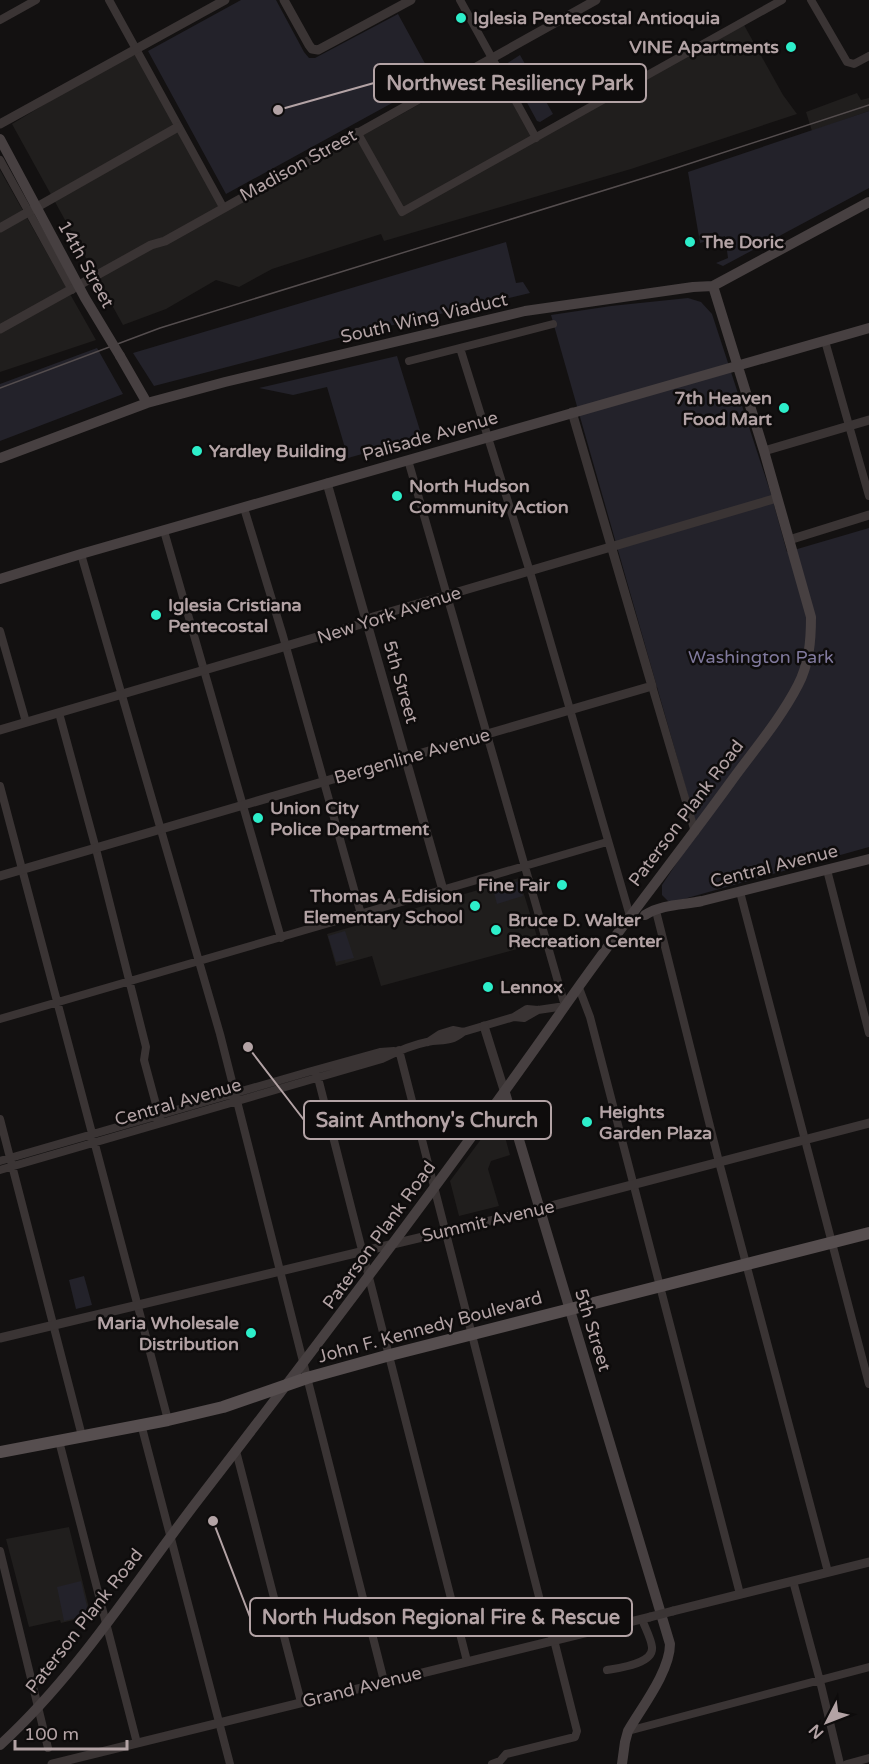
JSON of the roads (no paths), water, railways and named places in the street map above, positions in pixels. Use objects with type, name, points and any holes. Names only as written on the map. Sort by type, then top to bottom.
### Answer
[{"type":"main road","name":"14th Street","points":[[0,139],[86,298],[147,403]]},
{"type":"main road","points":[[712,286],[869,202]]},
{"type":"main road","name":"Paterson Plank Road","points":[[0,1745],[39,1707],[106,1623],[303,1365],[781,713],[806,668],[811,636],[810,617],[764,451],[712,286]]},
{"type":"main road","name":"South Wing Viaduct","points":[[0,458],[147,403],[525,311],[712,286]]},
{"type":"main road","name":"Palisade Avenue","points":[[0,579],[869,328]]},
{"type":"main road","name":"Central Avenue","points":[[645,915],[672,905],[688,904],[740,892],[869,859]]},
{"type":"main road","points":[[654,885],[658,896],[665,904],[672,905]]},
{"type":"main road","name":"Central Avenue","points":[[630,916],[657,915],[683,908],[688,904]]},
{"type":"main road","name":"5th Street","points":[[504,1093],[670,1644],[670,1654],[664,1669],[628,1731]]},
{"type":"main road","name":"John F. Kennedy Boulevard","points":[[0,1452],[168,1420],[223,1407],[287,1384],[390,1355],[869,1233]]},
{"type":"main road","points":[[622,1764],[628,1731]]},
{"type":"street","points":[[0,20],[36,0]]},
{"type":"street","points":[[109,0],[223,207]]},
{"type":"street","points":[[0,124],[225,0]]},
{"type":"street","points":[[284,0],[309,45],[315,50],[321,49],[411,0]]},
{"type":"street","points":[[460,0],[536,138]]},
{"type":"street","name":"Madison Street","points":[[0,329],[151,245],[165,241],[596,0]]},
{"type":"street","points":[[357,132],[402,212],[782,0]]},
{"type":"street","points":[[812,0],[849,63],[854,64],[869,56]]},
{"type":"street","points":[[0,228],[178,127]]},
{"type":"street","name":"14th Street","points":[[0,160],[72,290]]},
{"type":"street","points":[[409,361],[553,324]]},
{"type":"street","points":[[825,341],[869,496]]},
{"type":"street","points":[[460,348],[487,437],[493,447],[630,916]]},
{"type":"street","points":[[572,412],[694,832]]},
{"type":"street","points":[[764,451],[869,420]]},
{"type":"street","points":[[408,460],[565,1006]]},
{"type":"street","name":"5th Street","points":[[327,483],[443,890]]},
{"type":"street","name":"New York Avenue","points":[[0,730],[286,647],[358,625],[374,617],[777,498]]},
{"type":"street","points":[[244,508],[286,647],[361,914]]},
{"type":"street","points":[[789,540],[869,516]]},
{"type":"street","points":[[164,531],[281,938]]},
{"type":"street","points":[[81,554],[220,1034],[384,1681]]},
{"type":"street","points":[[0,631],[26,722]]},
{"type":"street","name":"Bergenline Avenue","points":[[0,876],[652,686]]},
{"type":"street","points":[[60,713],[146,1047],[144,1060],[160,1119]]},
{"type":"street","points":[[0,786],[168,1420]]},
{"type":"street","points":[[0,1019],[607,842]]},
{"type":"street","points":[[827,870],[869,1033]]},
{"type":"street","points":[[740,892],[869,1384]]},
{"type":"street","points":[[657,915],[719,1162],[828,1572]]},
{"type":"street","points":[[579,988],[590,1017],[740,1594]]},
{"type":"street","name":"Central Avenue","points":[[160,1119],[237,1102],[380,1052],[399,1050],[428,1042],[440,1034],[453,1030],[463,1032],[514,1017],[527,1008],[538,1010],[565,1006]]},
{"type":"street","name":"5th Street","points":[[484,1026],[504,1093]]},
{"type":"street","points":[[399,1050],[546,1624],[554,1640],[577,1731],[575,1737],[506,1754],[501,1762],[492,1764]]},
{"type":"street","points":[[317,1074],[467,1661]]},
{"type":"street","name":"Central Avenue","points":[[0,1170],[12,1162],[160,1119],[234,1093],[317,1074]]},
{"type":"street","points":[[0,1119],[82,1436]]},
{"type":"street","name":"Summit Avenue","points":[[0,1338],[540,1209],[869,1123]]},
{"type":"street","name":"Central Avenue","points":[[0,1161],[12,1162]]},
{"type":"street","points":[[141,1424],[230,1764]]},
{"type":"street","points":[[59,1441],[137,1743]]},
{"type":"street","points":[[236,1451],[301,1702]]},
{"type":"street","points":[[0,1551],[48,1748]]},
{"type":"street","name":"Grand Avenue","points":[[52,1764],[869,1562]]},
{"type":"street","points":[[793,1581],[840,1764]]},
{"type":"street","points":[[607,1670],[640,1663],[651,1654],[652,1648],[646,1618]]},
{"type":"street","points":[[628,1731],[869,1667]]},
{"type":"street","points":[[847,1764],[869,1758]]},
{"type":"tram line","points":[[0,388],[160,328],[673,169],[869,105]]},
{"type":"place","name":"Iglesia Pentecostal Antioquia","points":[[461,18]]},
{"type":"place","name":"VINE Apartments","points":[[791,47]]},
{"type":"place","name":"Northwest Resiliency Park","points":[[278,110]]},
{"type":"place","name":"The Doric","points":[[690,242]]},
{"type":"place","name":"7th Heaven Food Mart","points":[[784,408]]},
{"type":"place","name":"Yardley Building","points":[[197,451]]},
{"type":"place","name":"North Hudson Community Action","points":[[397,496]]},
{"type":"place","name":"Iglesia Cristiana Pentecostal","points":[[156,615]]},
{"type":"place","name":"Union City Police Department","points":[[258,818]]},
{"type":"place","name":"Fine Fair","points":[[562,885]]},
{"type":"place","name":"Thomas A Edision Elementary School","points":[[475,906]]},
{"type":"place","name":"Bruce D. Walter Recreation Center","points":[[496,930]]},
{"type":"place","name":"Lennox","points":[[488,987]]},
{"type":"place","name":"Saint Anthony's Church","points":[[248,1047]]},
{"type":"place","name":"Heights Garden Plaza","points":[[587,1122]]},
{"type":"place","name":"Maria Wholesale Distribution","points":[[251,1333]]},
{"type":"place","name":"North Hudson Regional Fire & Rescue","points":[[213,1521]]},
{"type":"park label","name":"Washington Park","points":[[761,657]]}]
